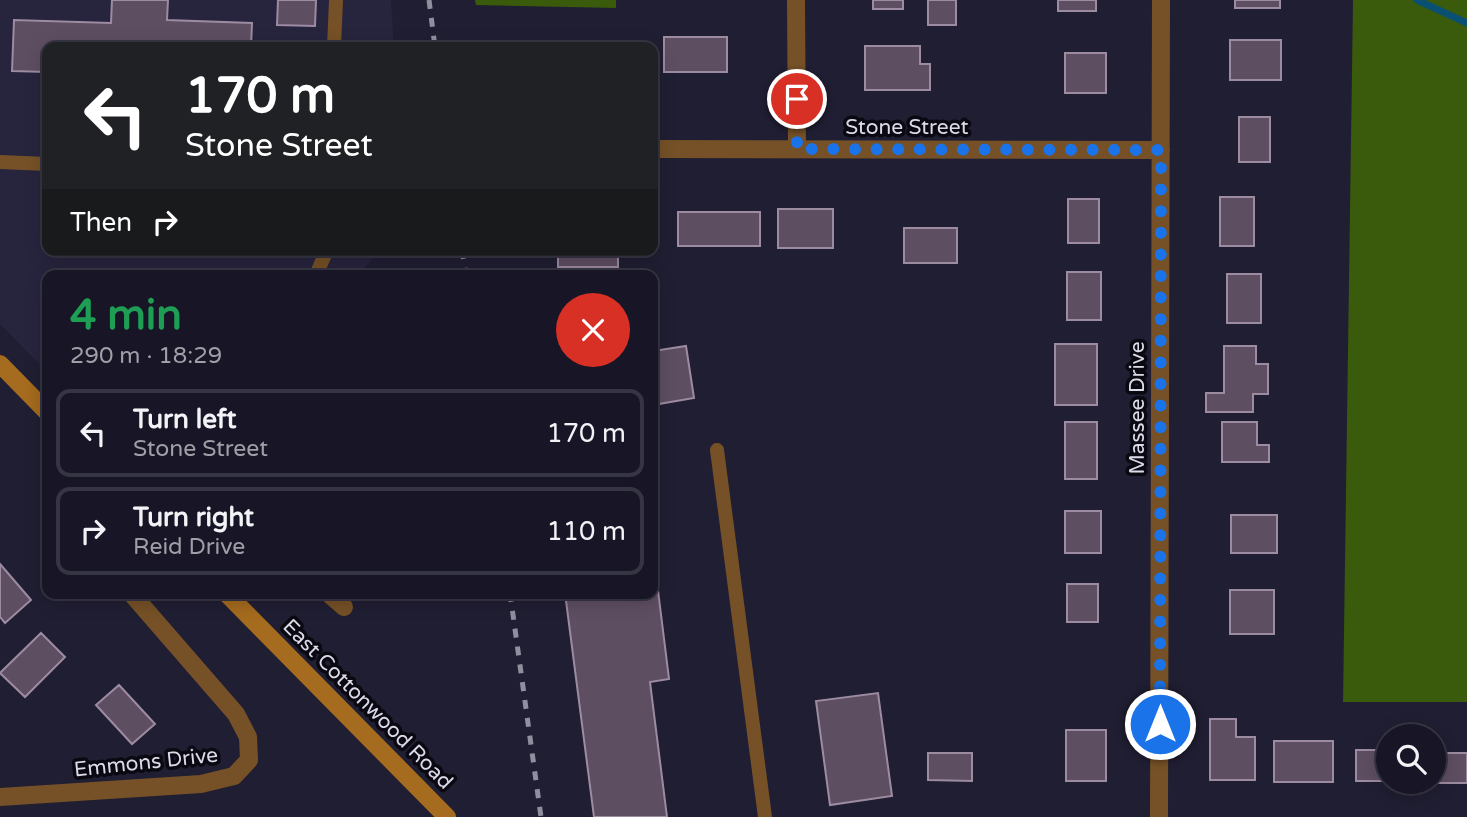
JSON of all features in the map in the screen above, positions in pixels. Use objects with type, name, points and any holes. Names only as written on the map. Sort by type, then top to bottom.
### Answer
[{"type":"main road","points":[[0,364],[42,407]]},
{"type":"main road","name":"East Cottonwood Road","points":[[232,599],[447,817]]},
{"type":"street","points":[[796,0],[797,149]]},
{"type":"street","name":"Massee Drive","points":[[1159,817],[1161,0]]},
{"type":"street","name":"Stone Street","points":[[658,149],[1161,150]]},
{"type":"street","name":"Emmons Drive","points":[[0,797],[201,784],[234,776],[249,760],[248,737],[236,714],[136,599]]},
{"type":"street","points":[[335,599],[344,607]]},
{"type":"lane","points":[[334,42],[336,0]]},
{"type":"lane","points":[[0,162],[42,164]]},
{"type":"lane","points":[[717,450],[765,817]]},
{"type":"shaded area","points":[[0,0],[391,0],[394,42],[42,42],[42,256],[375,256],[363,270],[42,270],[42,367],[0,324]]},
{"type":"green space","points":[[475,0],[616,0],[616,8],[476,5]]},
{"type":"green space","points":[[1353,0],[1467,0],[1467,702],[1343,702]]},
{"type":"building","points":[[112,0],[168,0],[167,20],[252,23],[251,42],[42,42],[42,72],[12,71],[14,20],[111,23]]},
{"type":"building","points":[[278,0],[316,0],[315,26],[277,25]]},
{"type":"building","points":[[873,0],[903,0],[903,9],[873,9]]},
{"type":"building","points":[[928,0],[956,0],[956,25],[928,25]]},
{"type":"building","points":[[1058,0],[1096,0],[1096,11],[1058,11]]},
{"type":"building","points":[[1235,0],[1280,0],[1280,8],[1235,8]]},
{"type":"building","points":[[664,37],[727,37],[727,72],[664,72]]},
{"type":"building","points":[[1230,40],[1281,40],[1281,80],[1230,80]]},
{"type":"building","points":[[865,46],[920,46],[920,64],[930,64],[930,90],[865,90]]},
{"type":"building","points":[[1065,53],[1106,53],[1106,93],[1065,93]]},
{"type":"building","points":[[1239,117],[1270,117],[1270,162],[1239,162]]},
{"type":"building","points":[[1220,197],[1254,197],[1254,246],[1220,246]]},
{"type":"building","points":[[1068,199],[1099,199],[1099,243],[1068,243]]},
{"type":"building","points":[[778,209],[833,209],[833,248],[778,248]]},
{"type":"building","points":[[678,212],[760,212],[760,246],[678,246]]},
{"type":"building","points":[[904,228],[957,228],[957,263],[904,263]]},
{"type":"building","points":[[558,256],[618,256],[618,267],[558,267]]},
{"type":"building","points":[[1067,272],[1101,272],[1101,320],[1067,320]]},
{"type":"building","points":[[1227,274],[1261,274],[1261,323],[1227,323]]},
{"type":"building","points":[[1055,344],[1097,344],[1097,405],[1055,405]]},
{"type":"building","points":[[686,346],[694,398],[658,404],[658,350]]},
{"type":"building","points":[[1224,346],[1256,346],[1256,364],[1268,364],[1268,394],[1253,394],[1253,412],[1206,412],[1206,393],[1224,393]]},
{"type":"building","points":[[1065,422],[1097,422],[1097,479],[1065,479]]},
{"type":"building","points":[[1222,422],[1257,422],[1257,445],[1269,445],[1269,462],[1222,462]]},
{"type":"building","points":[[1065,511],[1101,511],[1101,553],[1065,553]]},
{"type":"building","points":[[1231,515],[1277,515],[1277,553],[1231,553]]},
{"type":"building","points":[[0,564],[31,600],[5,623],[0,617]]},
{"type":"building","points":[[1067,584],[1098,584],[1098,622],[1067,622]]},
{"type":"building","points":[[658,590],[669,679],[650,682],[667,817],[594,817],[566,599],[658,599]]},
{"type":"building","points":[[1230,590],[1274,590],[1274,634],[1230,634]]},
{"type":"building","points":[[41,633],[65,657],[25,697],[0,673]]},
{"type":"building","points":[[119,685],[155,724],[132,744],[96,705]]},
{"type":"building","points":[[878,693],[892,796],[830,805],[816,701]]},
{"type":"building","points":[[1210,719],[1236,719],[1236,737],[1255,737],[1255,780],[1210,780]]},
{"type":"building","points":[[1066,730],[1106,730],[1106,781],[1066,781]]},
{"type":"building","points":[[1274,741],[1333,741],[1333,782],[1274,782]]},
{"type":"building","points":[[1356,750],[1376,750],[1376,781],[1356,781]]},
{"type":"building","points":[[928,753],[972,753],[972,781],[928,780]]},
{"type":"building","points":[[1446,753],[1467,753],[1467,783],[1446,783]]},
{"type":"waterway","points":[[1417,0],[1467,23]]},
{"type":"railway","points":[[429,0],[434,42]]},
{"type":"railway","points":[[463,256],[465,270]]},
{"type":"railway","points":[[511,599],[541,817]]},
{"type":"route","points":[[797,99],[797,149],[1161,150],[1160,724]]}]
